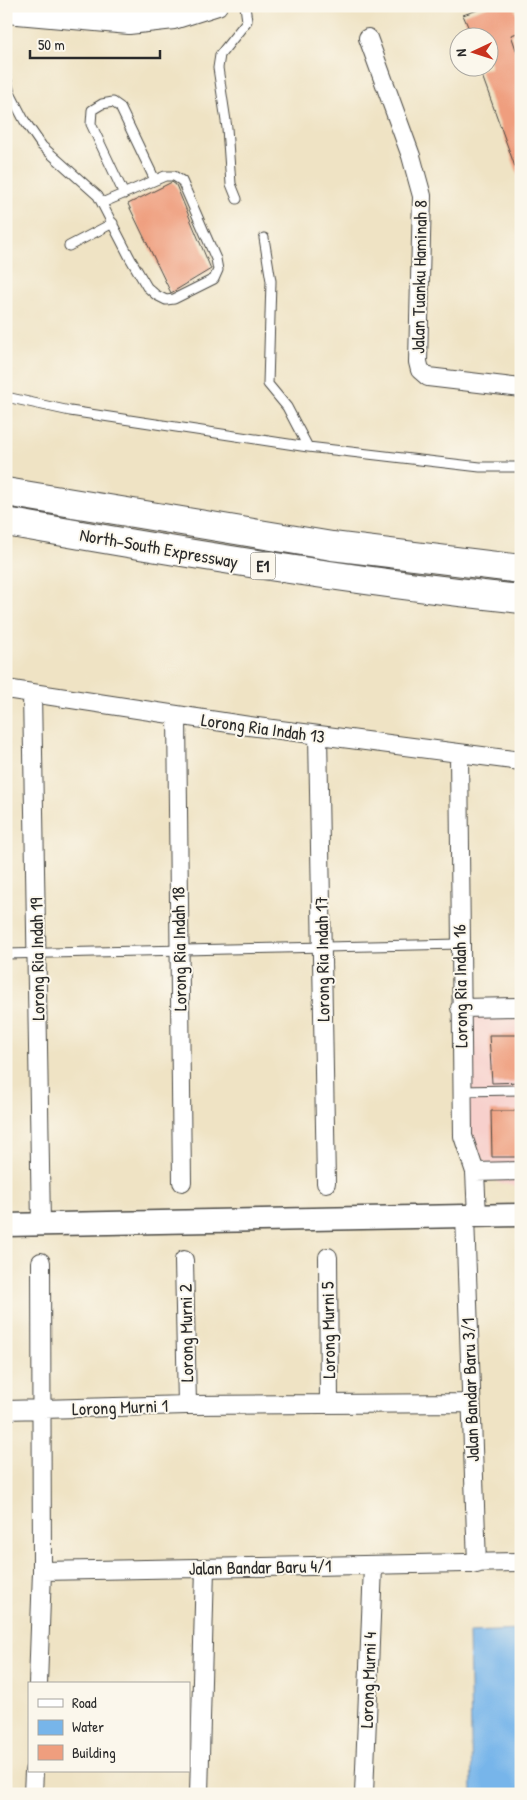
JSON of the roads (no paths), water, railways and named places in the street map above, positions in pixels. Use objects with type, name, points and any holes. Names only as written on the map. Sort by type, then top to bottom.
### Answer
[{"type":"highway","name":"North–South Expressway","points":[[6,492],[332,546],[521,569]]},
{"type":"highway","name":"North–South Expressway","points":[[6,522],[190,555],[329,576],[521,599]]},
{"type":"street","points":[[88,6],[119,10],[157,6]]},
{"type":"street","points":[[6,14],[129,25],[174,20],[196,10],[218,6]]},
{"type":"street","name":"Jalan Tuanku Haminah 8","points":[[368,38],[411,156],[422,196],[418,362],[424,374],[428,377],[521,388]]},
{"type":"street","name":"Lorong Ria Indah 13","points":[[6,689],[318,735],[521,761]]},
{"type":"street","name":"Lorong Ria Indah 19","points":[[32,694],[41,1224]]},
{"type":"street","name":"Lorong Ria Indah 18","points":[[177,715],[182,1182]]},
{"type":"street","name":"Lorong Ria Indah 17","points":[[318,735],[326,1183]]},
{"type":"street","name":"Lorong Ria Indah 16","points":[[459,754],[460,1008],[463,1136],[476,1172],[471,1216]]},
{"type":"street","points":[[460,1008],[521,1007]]},
{"type":"street","points":[[476,1172],[521,1171]]},
{"type":"street","points":[[6,1225],[521,1215]]},
{"type":"street","name":"Jalan Bandar Baru 3/1","points":[[471,1216],[470,1402],[477,1564]]},
{"type":"street","name":"Lorong Murni 5","points":[[328,1257],[329,1403]]},
{"type":"street","name":"Lorong Murni 2","points":[[184,1260],[188,1405]]},
{"type":"street","points":[[38,1682],[42,1571],[42,1262]]},
{"type":"street","name":"Lorong Murni 1","points":[[6,1410],[188,1405],[470,1402]]},
{"type":"street","name":"Jalan Bandar Baru 4/1","points":[[42,1571],[521,1562]]},
{"type":"street","name":"Lorong Murni 4","points":[[364,1794],[373,1566]]},
{"type":"street","points":[[199,1794],[205,1568]]},
{"type":"street","points":[[33,1794],[34,1772]]},
{"type":"lane","points":[[237,199],[231,184],[228,128],[218,68],[220,55],[246,25],[245,6]]},
{"type":"lane","points":[[6,77],[8,93],[42,146],[98,196],[147,287],[156,295],[166,300],[174,299],[214,279],[218,270],[216,259],[182,182],[174,176],[165,176],[102,203]]},
{"type":"lane","points":[[124,194],[91,124],[92,110],[102,104],[113,102],[120,107],[155,180]]},
{"type":"lane","points":[[69,246],[112,223]]},
{"type":"lane","points":[[264,238],[271,281],[268,384],[287,407],[308,447]]},
{"type":"lane","points":[[6,397],[70,411],[308,447],[480,467],[521,467]]},
{"type":"lane","points":[[6,954],[460,944]]},
{"type":"lane","points":[[462,1091],[521,1090]]},
{"type":"water","points":[[521,1630],[521,1794],[472,1794],[469,1632]]}]
